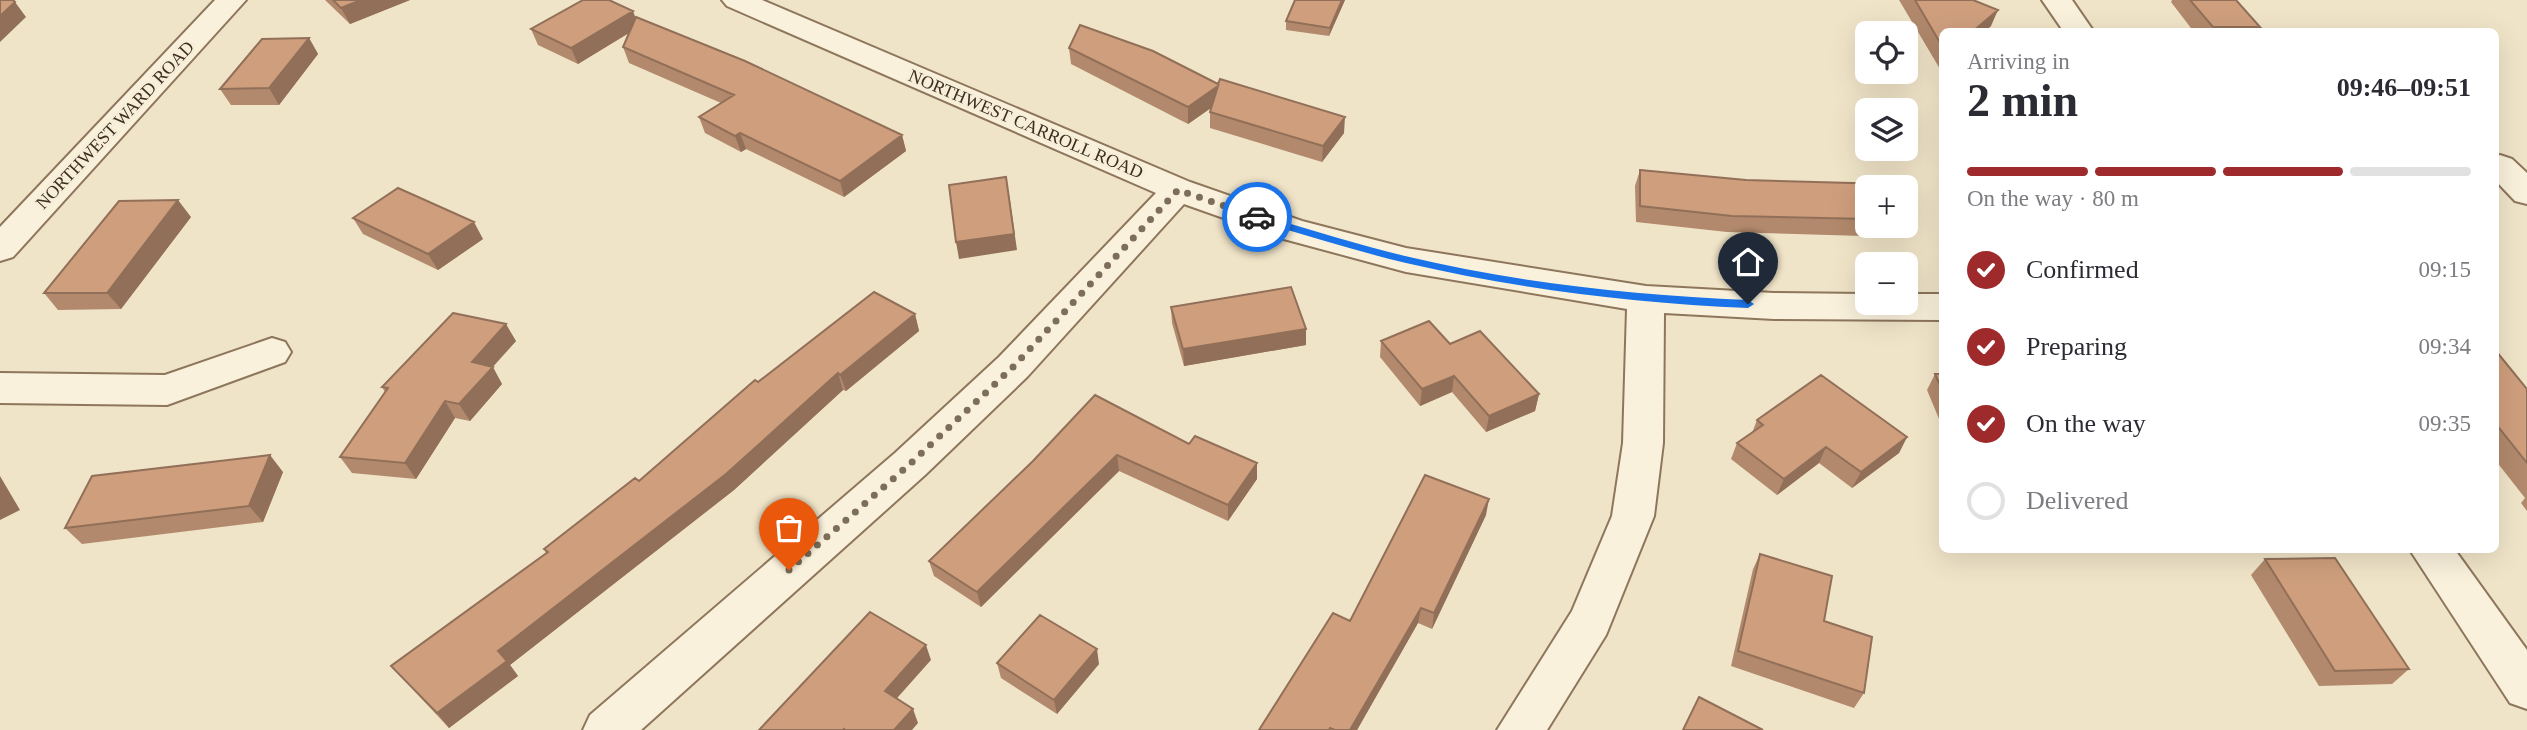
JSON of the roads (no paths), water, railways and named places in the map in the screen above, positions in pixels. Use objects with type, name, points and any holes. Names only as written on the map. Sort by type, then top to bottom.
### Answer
[{"type":"street","name":"NORTHWEST WARD ROAD","points":[[0,249],[231,0]]},
{"type":"street","name":"NORTHWEST CARROLL ROAD","points":[[737,0],[1178,190],[1292,230],[1406,260],[1646,299],[1774,306],[1939,307]]},
{"type":"street","points":[[2057,0],[2076,28]]},
{"type":"street","points":[[2500,166],[2527,193]]},
{"type":"street","points":[[607,730],[938,437],[1013,367],[1178,190]]},
{"type":"street","points":[[1521,730],[1590,621],[1633,516],[1643,443],[1646,299]]},
{"type":"street","points":[[0,388],[167,390],[272,352]]},
{"type":"street","points":[[2433,553],[2527,688]]}]
